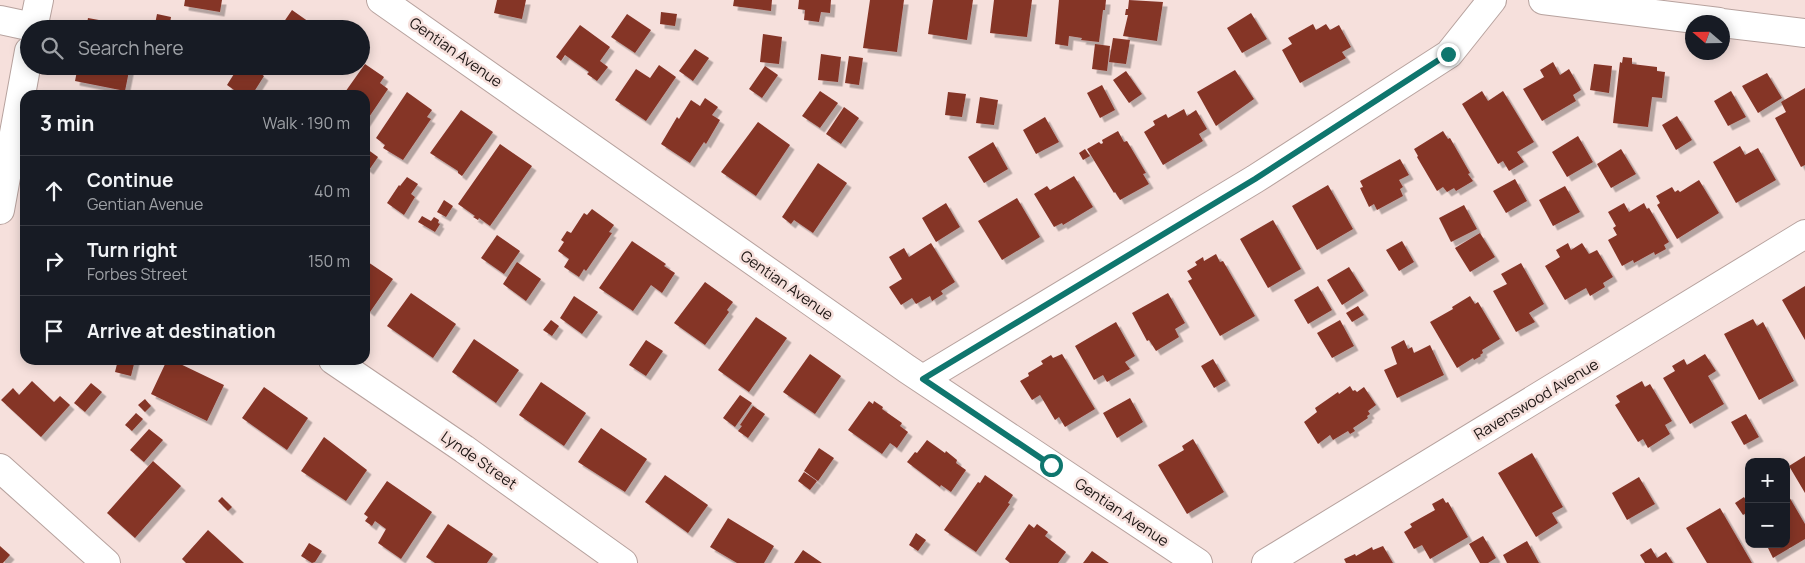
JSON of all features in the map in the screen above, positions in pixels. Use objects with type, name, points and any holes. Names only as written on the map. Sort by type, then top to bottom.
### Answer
[{"type":"street","points":[[35,20],[38,0]]},
{"type":"street","name":"Gentian Avenue","points":[[381,0],[923,379],[1198,563]]},
{"type":"street","points":[[923,379],[1255,179],[1448,54],[1492,0]]},
{"type":"street","points":[[1543,0],[1685,18]]},
{"type":"street","points":[[0,20],[20,30]]},
{"type":"street","points":[[1730,24],[1805,34]]},
{"type":"street","points":[[22,90],[25,75]]},
{"type":"street","points":[[0,210],[20,101]]},
{"type":"street","name":"Ravenswood Avenue","points":[[1266,563],[1805,234]]},
{"type":"street","name":"Lynde Street","points":[[340,365],[623,563]]},
{"type":"street","points":[[0,468],[106,563]]},
{"type":"building","points":[[185,0],[222,0],[220,12],[184,6]]},
{"type":"building","points":[[497,0],[526,0],[522,19],[494,13]]},
{"type":"building","points":[[734,0],[772,0],[771,11],[733,6]]},
{"type":"building","points":[[799,0],[831,0],[830,13],[821,12],[819,22],[804,20],[805,10],[798,9]]},
{"type":"building","points":[[870,0],[904,0],[897,52],[863,48]]},
{"type":"building","points":[[933,0],[973,0],[967,40],[928,34]]},
{"type":"building","points":[[994,0],[1032,0],[1027,37],[990,33]]},
{"type":"building","points":[[1059,0],[1106,0],[1099,42],[1081,40],[1082,38],[1069,36],[1068,46],[1055,44]]},
{"type":"building","points":[[1129,0],[1163,2],[1157,41],[1123,36]]},
{"type":"building","points":[[292,10],[306,20],[285,20]]},
{"type":"building","points":[[661,12],[677,14],[675,26],[660,24]]},
{"type":"building","points":[[1251,13],[1267,39],[1242,53],[1227,28]]},
{"type":"building","points":[[157,14],[171,17],[170,20],[156,20]]},
{"type":"building","points":[[627,14],[651,30],[635,53],[611,37]]},
{"type":"building","points":[[1313,24],[1316,30],[1326,24],[1330,30],[1339,25],[1351,47],[1342,52],[1346,58],[1300,83],[1282,50],[1292,44],[1288,38]]},
{"type":"building","points":[[580,25],[610,47],[600,61],[608,67],[597,81],[587,74],[589,72],[565,55],[561,61],[556,57]]},
{"type":"building","points":[[763,34],[782,37],[779,64],[760,62]]},
{"type":"building","points":[[1113,38],[1130,40],[1126,64],[1109,62]]},
{"type":"building","points":[[1095,44],[1110,46],[1107,71],[1092,69]]},
{"type":"building","points":[[695,49],[709,58],[693,81],[679,71]]},
{"type":"building","points":[[821,54],[841,57],[838,82],[818,80]]},
{"type":"building","points":[[849,56],[863,58],[859,85],[845,83]]},
{"type":"building","points":[[1623,57],[1632,58],[1632,64],[1657,67],[1657,71],[1665,72],[1662,98],[1652,97],[1648,127],[1613,123],[1620,62],[1622,63]]},
{"type":"building","points":[[1553,62],[1560,75],[1569,69],[1581,90],[1573,95],[1576,101],[1542,121],[1523,89],[1544,77],[1540,70]]},
{"type":"building","points":[[1594,64],[1612,66],[1609,93],[1590,90]]},
{"type":"building","points":[[659,65],[676,77],[646,121],[615,100],[636,69],[650,78]]},
{"type":"building","points":[[765,66],[778,75],[762,98],[749,89]]},
{"type":"building","points":[[370,67],[384,77],[380,83],[388,89],[370,116],[370,90],[347,90],[357,75],[370,75]]},
{"type":"building","points":[[1235,70],[1254,99],[1216,126],[1197,92]]},
{"type":"building","points":[[1126,71],[1142,94],[1129,103],[1113,80]]},
{"type":"building","points":[[1767,73],[1782,98],[1758,113],[1742,86]]},
{"type":"building","points":[[76,75],[128,75],[125,90],[75,81]]},
{"type":"building","points":[[233,75],[264,76],[255,90],[234,90],[227,85]]},
{"type":"building","points":[[1102,85],[1115,110],[1100,118],[1087,93]]},
{"type":"building","points":[[1805,88],[1805,165],[1801,167],[1775,118],[1786,112],[1781,102]]},
{"type":"building","points":[[820,91],[838,103],[820,128],[802,116]]},
{"type":"building","points":[[1482,91],[1488,101],[1503,91],[1534,142],[1517,152],[1524,162],[1509,171],[1503,161],[1498,164],[1462,104]]},
{"type":"building","points":[[1731,91],[1746,117],[1728,126],[1714,101]]},
{"type":"building","points":[[407,92],[432,110],[427,117],[431,119],[403,160],[383,148],[385,145],[376,138]]},
{"type":"building","points":[[948,92],[966,94],[962,117],[945,115]]},
{"type":"building","points":[[980,97],[998,100],[994,125],[976,123]]},
{"type":"building","points":[[705,98],[718,107],[712,115],[720,120],[706,144],[704,142],[690,163],[661,144],[677,117],[679,119],[691,100],[700,106]]},
{"type":"building","points":[[844,107],[859,118],[841,144],[826,134]]},
{"type":"building","points":[[1184,109],[1187,116],[1196,110],[1207,129],[1199,134],[1203,141],[1163,165],[1144,132],[1155,125],[1153,121],[1166,114],[1168,118]]},
{"type":"building","points":[[461,110],[493,132],[462,176],[458,171],[430,153]]},
{"type":"building","points":[[1677,116],[1692,140],[1676,150],[1662,125]]},
{"type":"building","points":[[1045,117],[1059,142],[1036,154],[1023,130]]},
{"type":"building","points":[[758,122],[790,145],[756,196],[721,172]]},
{"type":"building","points":[[1118,131],[1124,142],[1127,141],[1146,173],[1143,174],[1149,184],[1120,200],[1087,149],[1099,142],[1103,143],[1102,140]]},
{"type":"building","points":[[1443,131],[1448,139],[1450,138],[1473,181],[1456,191],[1454,188],[1447,192],[1443,187],[1437,191],[1414,149]]},
{"type":"building","points":[[1578,136],[1593,162],[1567,177],[1552,152]]},
{"type":"building","points":[[993,142],[1008,169],[984,183],[968,157]]},
{"type":"building","points":[[500,144],[532,166],[490,226],[479,218],[478,220],[473,217],[475,216],[458,204]]},
{"type":"building","points":[[1740,146],[1745,155],[1758,148],[1776,180],[1736,203],[1713,162]]},
{"type":"building","points":[[1085,149],[1090,156],[1083,160],[1079,153]]},
{"type":"building","points":[[1621,149],[1636,174],[1611,188],[1597,164]]},
{"type":"building","points":[[370,151],[378,157],[370,169]]},
{"type":"building","points":[[1400,159],[1409,175],[1399,180],[1403,187],[1400,189],[1403,196],[1377,210],[1374,204],[1369,207],[1360,188],[1363,187],[1360,181]]},
{"type":"building","points":[[818,163],[847,183],[813,233],[794,220],[791,224],[782,217]]},
{"type":"building","points":[[1074,176],[1093,207],[1063,225],[1062,223],[1054,227],[1034,194],[1047,186],[1050,190]]},
{"type":"building","points":[[407,177],[418,184],[411,194],[415,197],[404,215],[387,203]]},
{"type":"building","points":[[1515,179],[1527,201],[1506,213],[1493,191]]},
{"type":"building","points":[[1699,180],[1719,213],[1677,239],[1657,205],[1660,203],[1656,196],[1672,187],[1675,192],[1678,190],[1680,192]]},
{"type":"building","points":[[1328,185],[1353,229],[1317,250],[1292,206]]},
{"type":"building","points":[[1565,186],[1580,212],[1553,226],[1539,200]]},
{"type":"building","points":[[1017,198],[1040,237],[1002,260],[978,221]]},
{"type":"building","points":[[444,200],[453,206],[446,217],[437,212]]},
{"type":"building","points":[[946,203],[960,227],[936,242],[922,218]]},
{"type":"building","points":[[1624,203],[1629,212],[1644,203],[1647,209],[1649,208],[1669,242],[1664,245],[1666,249],[1655,255],[1654,252],[1634,263],[1633,260],[1622,266],[1608,240],[1617,235],[1613,228],[1616,226],[1608,212]]},
{"type":"building","points":[[1464,205],[1477,229],[1451,242],[1439,218]]},
{"type":"building","points":[[592,209],[614,225],[609,232],[612,233],[586,271],[584,269],[579,277],[564,267],[569,259],[558,251],[564,242],[561,240],[567,231],[571,233],[584,213],[587,215]]},
{"type":"building","points":[[422,216],[431,221],[434,217],[439,220],[438,223],[440,224],[435,232],[418,222]]},
{"type":"building","points":[[1273,220],[1301,269],[1268,288],[1240,239]]},
{"type":"building","points":[[1480,233],[1495,257],[1470,272],[1455,248]]},
{"type":"building","points":[[497,235],[520,251],[504,274],[481,258]]},
{"type":"building","points":[[632,241],[666,264],[664,266],[675,273],[662,293],[651,285],[633,311],[599,288]]},
{"type":"building","points":[[1402,241],[1414,262],[1399,271],[1386,250]]},
{"type":"building","points":[[931,243],[955,282],[941,291],[943,294],[932,301],[930,296],[916,304],[912,298],[901,305],[889,287],[902,279],[889,257],[904,248],[909,257]]},
{"type":"building","points":[[1568,243],[1571,250],[1582,243],[1589,254],[1597,250],[1613,277],[1603,283],[1605,287],[1590,296],[1586,288],[1565,300],[1545,266],[1560,257],[1556,250]]},
{"type":"building","points":[[1216,254],[1220,262],[1223,261],[1255,316],[1220,336],[1188,281],[1192,279],[1187,271],[1197,265],[1195,262],[1203,257],[1204,261]]},
{"type":"building","points":[[517,262],[541,279],[526,301],[503,284]]},
{"type":"building","points":[[370,263],[393,279],[370,312]]},
{"type":"building","points":[[1521,263],[1544,304],[1529,313],[1535,322],[1516,332],[1493,291],[1507,284],[1501,274]]},
{"type":"building","points":[[1349,267],[1364,291],[1342,305],[1327,280]]},
{"type":"building","points":[[705,282],[733,302],[727,310],[729,312],[705,345],[674,323]]},
{"type":"building","points":[[1318,286],[1332,310],[1308,324],[1294,300]]},
{"type":"building","points":[[1805,286],[1805,340],[1782,300]]},
{"type":"building","points":[[411,293],[456,324],[433,358],[387,326]]},
{"type":"building","points":[[1168,293],[1185,323],[1175,329],[1179,337],[1156,351],[1149,340],[1147,341],[1132,313]]},
{"type":"building","points":[[574,296],[598,312],[582,334],[560,318]]},
{"type":"building","points":[[1470,296],[1475,304],[1478,302],[1500,339],[1482,350],[1481,356],[1474,360],[1473,358],[1457,368],[1430,322],[1453,309],[1452,307]]},
{"type":"building","points":[[1358,306],[1364,315],[1352,322],[1346,313]]},
{"type":"building","points":[[756,317],[787,338],[749,392],[718,370]]},
{"type":"building","points":[[1753,319],[1757,326],[1763,322],[1794,381],[1759,400],[1724,334]]},
{"type":"building","points":[[551,320],[559,326],[552,336],[543,330]]},
{"type":"building","points":[[1340,320],[1354,346],[1332,358],[1317,333]]},
{"type":"building","points":[[1116,322],[1135,356],[1125,362],[1130,369],[1107,382],[1103,375],[1094,380],[1075,346]]},
{"type":"building","points":[[474,339],[519,370],[496,403],[452,372]]},
{"type":"building","points":[[646,340],[663,351],[646,376],[629,365]]},
{"type":"building","points":[[1404,340],[1408,349],[1412,347],[1414,353],[1430,345],[1444,375],[1397,398],[1384,370],[1397,364],[1391,347]]},
{"type":"building","points":[[810,354],[841,376],[815,414],[783,392]]},
{"type":"building","points":[[1062,354],[1095,409],[1065,427],[1059,417],[1055,420],[1040,395],[1032,400],[1020,381],[1029,376],[1028,373],[1043,364],[1041,361],[1051,355],[1053,358]]},
{"type":"building","points":[[1705,354],[1716,371],[1708,376],[1724,404],[1690,424],[1663,378],[1675,371],[1672,366],[1684,359],[1687,365]]},
{"type":"building","points":[[1213,359],[1226,381],[1214,388],[1201,366]]},
{"type":"building","points":[[117,365],[134,365],[131,376],[115,372]]},
{"type":"building","points":[[165,365],[182,365],[224,385],[207,421],[151,394]]},
{"type":"building","points":[[32,381],[54,402],[60,396],[70,405],[41,437],[1,400],[13,388],[19,395]]},
{"type":"building","points":[[1642,381],[1645,387],[1650,384],[1672,421],[1665,425],[1670,434],[1648,448],[1643,439],[1638,442],[1615,405],[1620,402],[1616,396]]},
{"type":"building","points":[[541,382],[586,413],[564,446],[519,415]]},
{"type":"building","points":[[91,383],[102,392],[85,412],[74,403]]},
{"type":"building","points":[[1350,386],[1353,391],[1357,392],[1364,387],[1376,405],[1368,411],[1370,414],[1367,416],[1368,418],[1353,428],[1355,431],[1350,434],[1348,431],[1333,440],[1330,435],[1318,444],[1304,422],[1317,412],[1315,408]]},
{"type":"building","points":[[264,387],[308,418],[287,450],[242,418]]},
{"type":"building","points":[[740,395],[752,403],[735,427],[723,418]]},
{"type":"building","points":[[1130,398],[1143,422],[1117,438],[1103,413]]},
{"type":"building","points":[[145,399],[151,406],[145,412],[138,405]]},
{"type":"building","points":[[869,401],[873,404],[874,401],[883,407],[882,409],[902,423],[900,426],[908,432],[897,448],[890,443],[882,454],[848,430]]},
{"type":"building","points":[[753,406],[765,414],[748,438],[738,431]]},
{"type":"building","points":[[136,413],[143,419],[132,431],[125,425]]},
{"type":"building","points":[[1746,414],[1759,437],[1744,445],[1731,422]]},
{"type":"building","points":[[601,428],[647,459],[625,492],[578,462]]},
{"type":"building","points":[[149,429],[163,440],[144,462],[130,450]]},
{"type":"building","points":[[324,437],[367,470],[346,501],[301,471]]},
{"type":"building","points":[[1193,439],[1224,492],[1187,514],[1158,465],[1184,450],[1182,446]]},
{"type":"building","points":[[927,440],[945,453],[946,451],[957,460],[956,463],[966,470],[951,492],[941,485],[940,487],[907,462]]},
{"type":"building","points":[[819,448],[834,458],[818,481],[804,471]]},
{"type":"building","points":[[1532,453],[1563,507],[1552,513],[1558,523],[1536,537],[1498,473]]},
{"type":"building","points":[[1805,456],[1805,493],[1790,468],[1790,465]]},
{"type":"building","points":[[153,461],[181,486],[135,538],[107,513]]},
{"type":"building","points":[[804,472],[817,481],[810,490],[798,481]]},
{"type":"building","points":[[665,475],[708,505],[688,533],[645,502]]},
{"type":"building","points":[[985,475],[1013,495],[1008,503],[1010,504],[976,552],[944,530]]},
{"type":"building","points":[[1639,477],[1655,504],[1627,520],[1612,493]]},
{"type":"building","points":[[387,481],[432,512],[401,559],[378,543],[386,529],[375,521],[372,526],[365,521],[368,517],[364,514]]},
{"type":"building","points":[[222,497],[232,507],[228,511],[218,501]]},
{"type":"building","points":[[1744,497],[1745,514],[1743,515],[1735,503]]},
{"type":"building","points":[[1443,498],[1446,503],[1448,502],[1468,537],[1430,559],[1422,545],[1414,549],[1404,532],[1412,527],[1410,524],[1435,510],[1432,504]]},
{"type":"building","points":[[1790,498],[1805,524],[1805,539],[1790,548]]},
{"type":"building","points":[[1720,508],[1752,563],[1707,563],[1686,528]]},
{"type":"building","points":[[728,518],[774,546],[764,563],[737,563],[710,547]]},
{"type":"building","points":[[448,524],[493,554],[487,563],[435,563],[426,557]]},
{"type":"building","points":[[1029,524],[1034,528],[1037,524],[1048,532],[1045,536],[1066,552],[1058,563],[1010,563],[1005,559]]},
{"type":"building","points":[[208,530],[244,563],[186,563],[182,559]]},
{"type":"building","points":[[916,533],[926,540],[918,551],[909,545]]},
{"type":"building","points":[[1483,536],[1496,558],[1488,563],[1480,563],[1469,544]]},
{"type":"building","points":[[1527,541],[1539,563],[1507,563],[1503,555]]},
{"type":"building","points":[[309,543],[322,551],[315,562],[312,563],[301,556]]},
{"type":"building","points":[[0,546],[10,555],[3,563],[0,563]]},
{"type":"building","points":[[1383,546],[1393,563],[1346,563],[1344,559],[1355,554],[1356,556],[1372,547],[1373,550]]},
{"type":"building","points":[[1651,548],[1657,558],[1666,552],[1673,563],[1645,563],[1640,555]]},
{"type":"building","points":[[1768,548],[1790,548],[1773,558]]},
{"type":"building","points":[[803,550],[822,563],[794,563]]},
{"type":"building","points":[[1092,551],[1109,563],[1083,563]]},
{"type":"route","points":[[1051,465],[923,379],[1255,179],[1448,54]]}]
